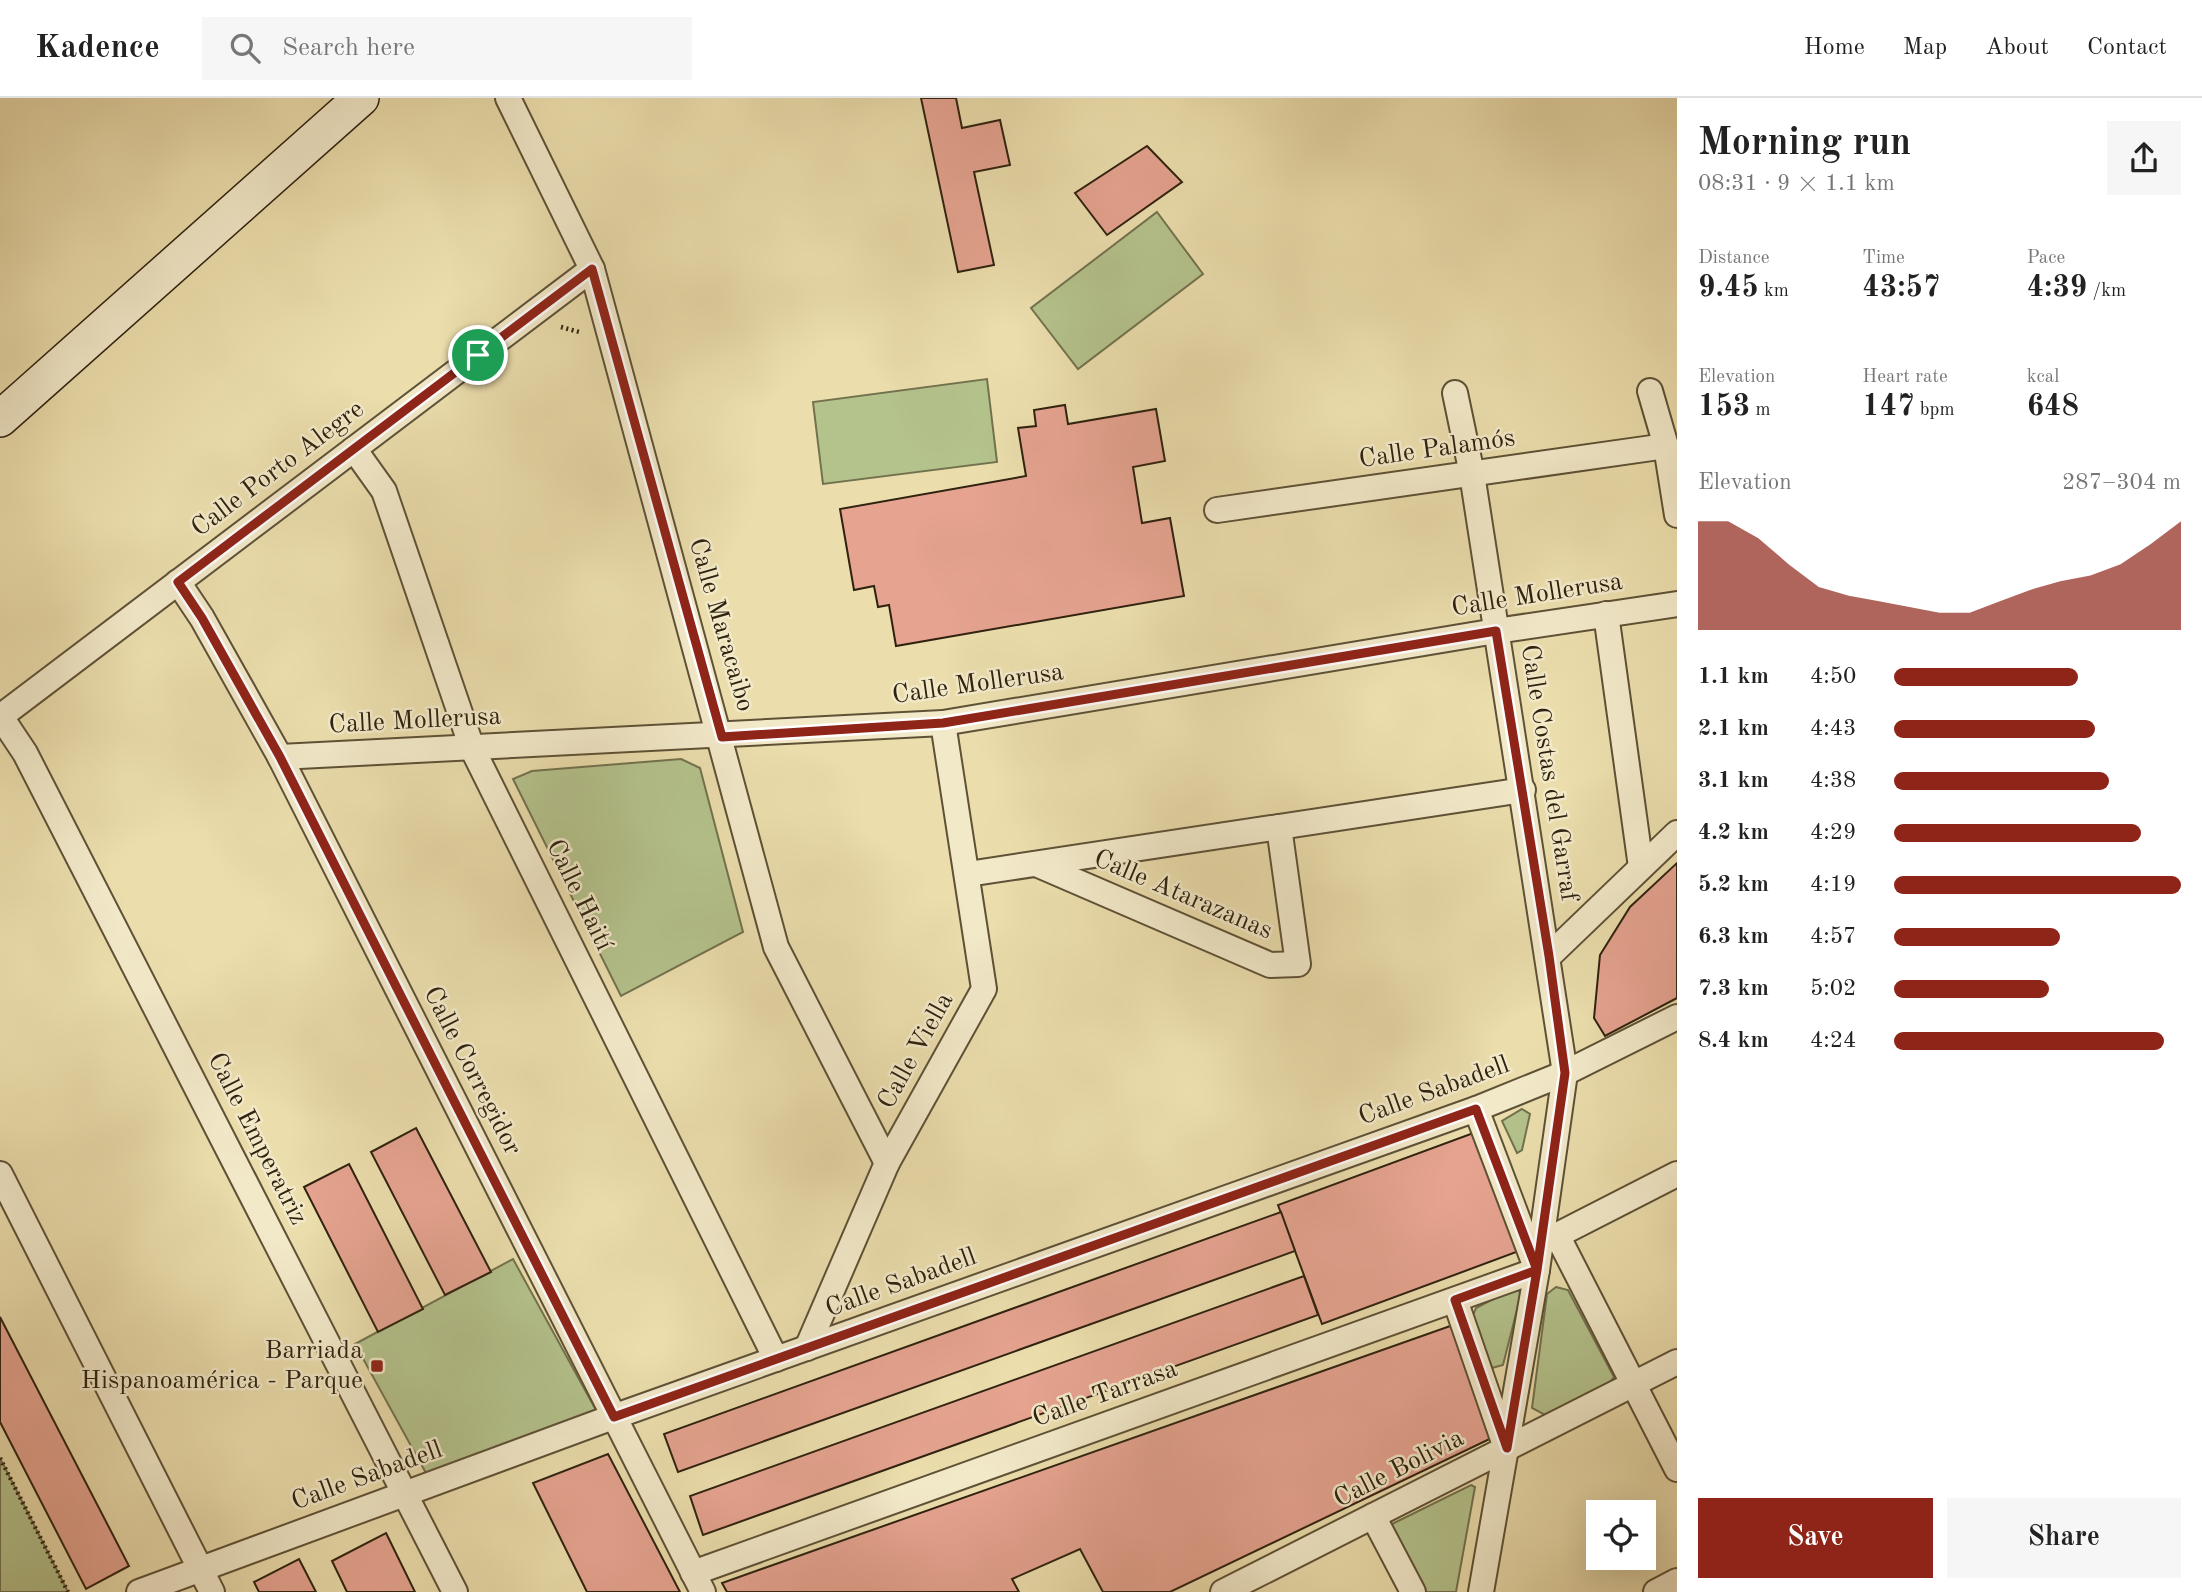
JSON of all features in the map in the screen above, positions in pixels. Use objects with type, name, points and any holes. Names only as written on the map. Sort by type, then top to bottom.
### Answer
[{"type":"street","points":[[0,419],[360,98]]},
{"type":"street","name":"Calle Maracaibo","points":[[508,98],[592,269],[722,737],[776,947],[887,1163]]},
{"type":"street","name":"Calle Porto Alegre","points":[[0,717],[592,269]]},
{"type":"street","points":[[1650,391],[1666,446],[1677,515]]},
{"type":"street","name":"Calle Costas del Garraf","points":[[1455,393],[1472,474],[1549,956],[1565,1073],[1548,1239],[1537,1270],[1481,1592]]},
{"type":"street","name":"Calle Palamós","points":[[1217,510],[1666,446]]},
{"type":"street","name":"Calle Haití","points":[[354,449],[384,491],[472,748],[776,1359]]},
{"type":"street","name":"Calle Corregidor","points":[[178,582],[202,618],[280,757],[698,1582]]},
{"type":"street","name":"Calle Mollerusa","points":[[280,757],[722,737],[943,723],[1496,631],[1677,604]]},
{"type":"street","points":[[1606,614],[1641,867]]},
{"type":"street","name":"Calle Emperatriz","points":[[0,717],[31,765],[455,1592]]},
{"type":"street","name":"Calle Viella","points":[[807,1348],[887,1163],[984,989],[943,723]]},
{"type":"street","name":"Calle Atarazanas","points":[[968,874],[1522,790]]},
{"type":"street","name":"Calle Atarazanas","points":[[1036,864],[1270,965],[1298,964],[1279,827]]},
{"type":"street","points":[[1549,956],[1677,833]]},
{"type":"street","name":"Calle Sabadell","points":[[139,1592],[614,1417],[1476,1109],[1565,1073],[1677,1017]]},
{"type":"street","points":[[1476,1109],[1537,1270]]},
{"type":"street","points":[[0,1174],[212,1592]]},
{"type":"street","points":[[1677,1174],[1548,1239],[1633,1384],[1677,1469]]},
{"type":"street","name":"Calle Tarrasa","points":[[698,1582],[1537,1270]]},
{"type":"street","points":[[1455,1300],[1507,1448]]},
{"type":"street","name":"Calle Bolivia","points":[[1223,1592],[1677,1362]]},
{"type":"street","points":[[1373,1516],[1413,1592]]},
{"type":"street","points":[[1656,1592],[1677,1581]]},
{"type":"path","points":[[0,1458],[68,1592]]},
{"type":"green space","points":[[1157,212],[1203,274],[1078,369],[1031,308]]},
{"type":"green space","points":[[987,379],[997,462],[823,484],[813,402]]},
{"type":"green space","points":[[681,759],[700,768],[743,932],[621,996],[513,779],[532,771]]},
{"type":"green space","points":[[1522,1109],[1530,1114],[1522,1150],[1517,1153],[1502,1121]]},
{"type":"green space","points":[[513,1259],[602,1421],[432,1484],[355,1344]]},
{"type":"green space","points":[[1516,1287],[1521,1294],[1503,1365],[1492,1368],[1473,1315],[1476,1308]]},
{"type":"green space","points":[[1556,1287],[1568,1290],[1614,1377],[1607,1386],[1545,1415],[1532,1408],[1547,1294]]},
{"type":"green space","points":[[0,1458],[68,1592],[0,1592]]},
{"type":"green space","points":[[1471,1485],[1475,1487],[1456,1592],[1422,1592],[1391,1532],[1392,1524]]},
{"type":"building","points":[[921,98],[956,98],[962,128],[1000,120],[1010,165],[974,172],[994,265],[958,272]]},
{"type":"building","points":[[1147,146],[1182,182],[1107,235],[1075,193]]},
{"type":"building","points":[[1065,405],[1068,424],[1156,409],[1165,461],[1133,467],[1142,523],[1170,518],[1184,596],[896,646],[889,605],[878,607],[874,586],[854,590],[840,509],[1026,476],[1018,428],[1036,426],[1034,410]]},
{"type":"building","points":[[1677,863],[1677,998],[1605,1036],[1594,1018],[1600,955],[1630,907]]},
{"type":"building","points":[[416,1128],[491,1272],[445,1295],[371,1152]]},
{"type":"building","points":[[1476,1132],[1519,1251],[1322,1324],[1278,1205]]},
{"type":"building","points":[[349,1164],[423,1309],[378,1332],[304,1187]]},
{"type":"building","points":[[1281,1212],[1295,1251],[678,1472],[664,1434]]},
{"type":"building","points":[[1304,1276],[1318,1315],[703,1535],[690,1496]]},
{"type":"building","points":[[0,1317],[129,1566],[86,1589],[0,1422]]},
{"type":"building","points":[[1453,1325],[1498,1435],[1170,1592],[1103,1592],[1080,1549],[1012,1579],[1019,1592],[727,1592],[722,1583]]},
{"type":"building","points":[[608,1454],[680,1592],[587,1592],[533,1483]]},
{"type":"building","points":[[386,1533],[415,1592],[347,1592],[332,1561]]},
{"type":"building","points":[[299,1559],[316,1592],[259,1592],[254,1582]]},
{"type":"place","name":"Barriada Hispanoamérica - Parque","points":[[377,1366]]},
{"type":"route","points":[[478,355],[178,582],[202,618],[280,757],[614,1417],[1476,1109],[1537,1270],[1507,1448],[1455,1300],[1537,1270],[1565,1073],[1549,956],[1496,631],[943,723],[722,737],[592,269],[478,355]]}]
